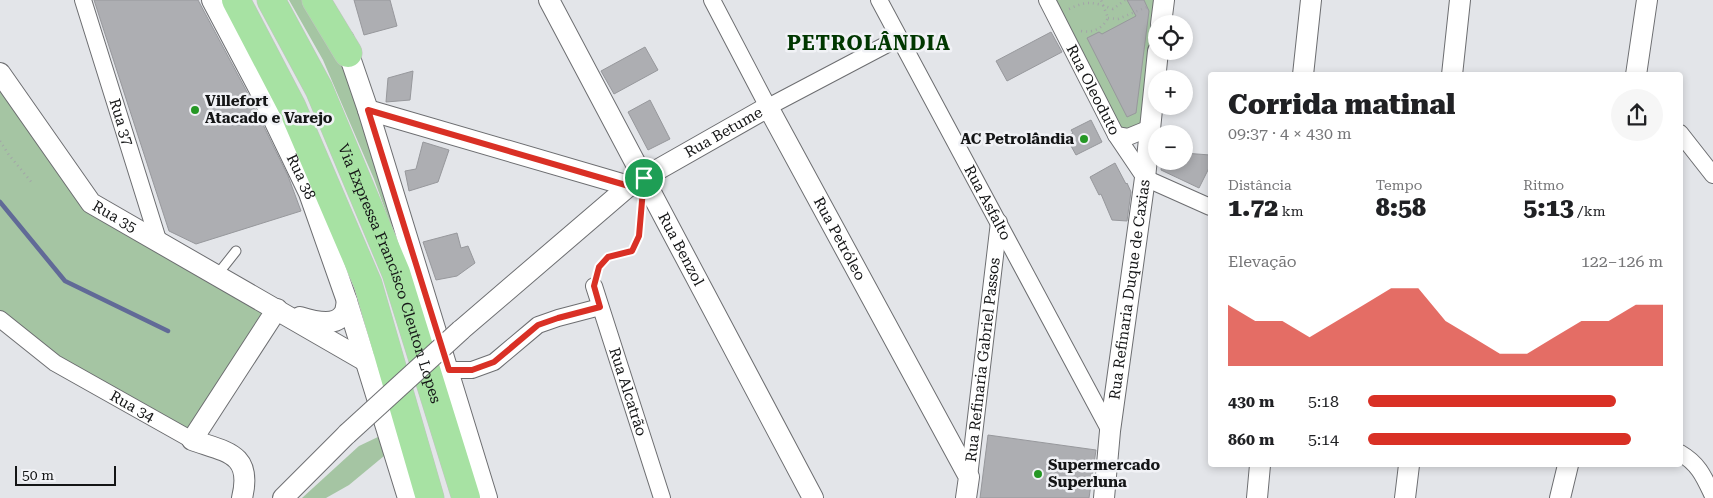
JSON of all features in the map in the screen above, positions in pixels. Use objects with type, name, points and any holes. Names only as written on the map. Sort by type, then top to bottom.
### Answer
[{"type":"highway","name":"Via Expressa Francisco Cleuton Lopes","points":[[236,0],[292,107],[368,284],[430,498]]},
{"type":"highway","name":"Via Expressa Francisco Cleuton Lopes","points":[[271,0],[319,89],[396,273],[466,498]]},
{"type":"highway","points":[[316,0],[348,53]]},
{"type":"street","name":"Rua 37","points":[[83,0],[159,243]]},
{"type":"street","name":"Rua 38","points":[[212,0],[258,87],[310,193],[348,302],[408,498]]},
{"type":"street","points":[[331,0],[368,110],[488,498]]},
{"type":"street","name":"Rua Benzol","points":[[549,0],[636,182],[813,498]]},
{"type":"street","name":"Rua Petróleo","points":[[712,0],[969,478]]},
{"type":"street","name":"Rua Asfalto","points":[[879,0],[1110,431]]},
{"type":"street","name":"Rua Oleoduto","points":[[1047,0],[1116,135],[1145,178]]},
{"type":"street","points":[[1303,72],[1311,0]]},
{"type":"street","points":[[1452,72],[1460,0]]},
{"type":"street","points":[[1636,72],[1647,0]]},
{"type":"street","points":[[1159,1],[1161,15]]},
{"type":"street","name":"Rua Betume","points":[[283,498],[347,434],[461,330],[636,182],[768,107],[899,38]]},
{"type":"street","name":"Rua Refinaria Duque de Caxias","points":[[1150,125],[1157,60]]},
{"type":"street","name":"Rua 35","points":[[0,73],[91,203],[366,362]]},
{"type":"street","points":[[368,110],[636,182]]},
{"type":"street","points":[[1116,135],[1128,137],[1148,129]]},
{"type":"street","points":[[1683,137],[1713,175]]},
{"type":"street","name":"Rua Refinaria Duque de Caxias","points":[[1104,498],[1110,431],[1148,148]]},
{"type":"street","points":[[1145,178],[1208,206]]},
{"type":"street","name":"Rua Refinaria Gabriel Passos","points":[[966,498],[999,222]]},
{"type":"street","name":"Rua Alcatrão","points":[[594,286],[662,498]]},
{"type":"street","name":"Rua 35","points":[[277,309],[316,322],[334,322],[344,314],[348,302]]},
{"type":"street","points":[[449,370],[472,370],[494,362],[538,325],[600,307]]},
{"type":"street","points":[[192,440],[277,309]]},
{"type":"street","name":"Rua 34","points":[[0,319],[56,363],[192,440],[233,454],[240,462],[244,472],[242,498]]},
{"type":"street","points":[[1683,455],[1692,460],[1702,472],[1713,496]]},
{"type":"street","points":[[1257,498],[1260,467]]},
{"type":"street","points":[[1405,498],[1409,467]]},
{"type":"street","points":[[1560,498],[1568,467]]},
{"type":"lane","points":[[217,275],[236,251]]},
{"type":"path","points":[[1081,31],[1096,30],[1106,23],[1108,18],[1101,0]]},
{"type":"path","points":[[1073,16],[1069,9],[1082,2],[1088,1],[1113,10],[1125,0]]},
{"type":"path","points":[[1108,18],[1118,19],[1159,1]]},
{"type":"path","points":[[1077,24],[1085,40]]},
{"type":"path","points":[[0,141],[33,184]]},
{"type":"path","points":[[594,286],[599,267],[608,257],[632,251],[639,236],[641,207]]},
{"type":"green space","points":[[289,0],[306,0],[323,22],[356,95],[434,344],[374,179],[323,60]]},
{"type":"green space","points":[[1050,0],[1159,0],[1157,15],[1148,15],[1148,60],[1151,60],[1150,70],[1148,70],[1143,126],[1118,132]]},
{"type":"green space","points":[[0,82],[84,202],[270,310],[191,434],[31,340],[0,311]]},
{"type":"green space","points":[[380,436],[384,456],[349,485],[326,498],[302,498],[359,446]]},
{"type":"building","name":"Villefort Atacado e Varejo","points":[[94,0],[198,0],[247,92],[288,176],[301,211],[196,244],[169,231]]},
{"type":"building","points":[[354,0],[390,0],[397,26],[364,35]]},
{"type":"building","points":[[1127,0],[1144,0],[1149,11],[1136,113],[1127,117],[1087,38],[1099,32],[1102,34],[1136,16]]},
{"type":"building","points":[[1051,32],[1062,52],[1007,81],[996,61]]},
{"type":"building","points":[[645,47],[658,70],[614,94],[601,71]]},
{"type":"building","points":[[413,71],[410,100],[386,102],[388,78]]},
{"type":"building","points":[[650,100],[670,139],[648,150],[628,112]]},
{"type":"building","name":"AC Petrolândia","points":[[1091,120],[1102,142],[1076,155],[1066,137],[1073,133],[1071,130]]},
{"type":"building","points":[[423,142],[449,150],[438,182],[409,191],[405,171],[416,169]]},
{"type":"building","points":[[1193,154],[1208,155],[1208,170],[1199,188],[1161,170],[1193,170]]},
{"type":"building","points":[[1115,163],[1131,192],[1127,221],[1112,220],[1101,194],[1099,195],[1090,177]]},
{"type":"building","points":[[457,233],[461,248],[468,246],[475,263],[457,276],[436,280],[423,242]]},
{"type":"building","name":"Supermercado Superluna","points":[[988,435],[1096,450],[1089,498],[980,498]]},
{"type":"waterway","points":[[0,202],[65,281],[168,331]]},
{"type":"place","name":"Villefort Atacado e Varejo","points":[[195,110]]},
{"type":"place","name":"AC Petrolândia","points":[[1084,139]]},
{"type":"place","name":"Supermercado Superluna","points":[[1038,474]]},
{"type":"district","name":"PETROLÂNDIA","points":[[869,43]]},
{"type":"route","points":[[368,110],[629,186],[644,178],[639,236],[632,251],[608,257],[599,267],[594,286],[600,307],[538,325],[494,362],[472,370],[449,370],[368,110]]}]
